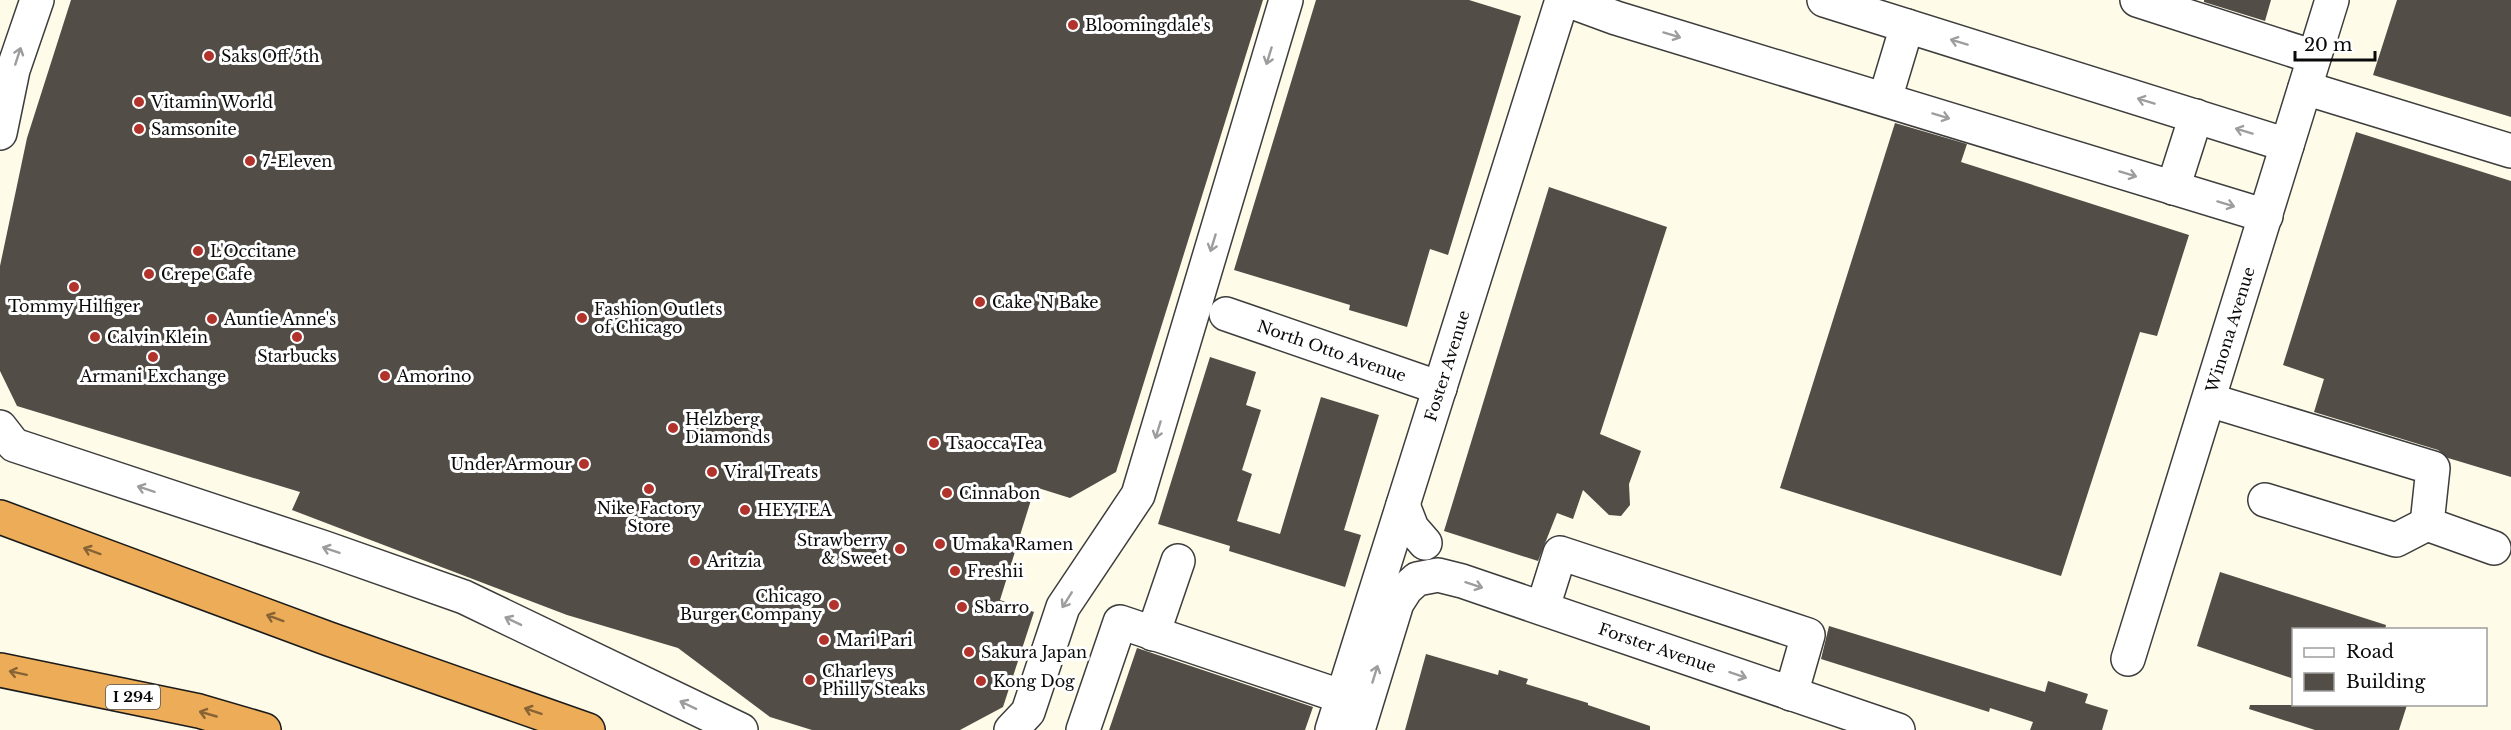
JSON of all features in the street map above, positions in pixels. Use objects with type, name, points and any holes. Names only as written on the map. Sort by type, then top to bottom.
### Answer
[{"type":"highway","points":[[0,517],[330,639],[588,730]]},
{"type":"highway","name":"I 294","points":[[0,670],[199,711],[264,730]]},
{"type":"street","points":[[0,133],[13,70],[37,0]]},
{"type":"street","points":[[1011,730],[1028,712],[1063,607],[1138,495],[1286,0]]},
{"type":"street","name":"Foster Avenue","points":[[1332,730],[1562,0]]},
{"type":"street","points":[[1567,0],[1619,9],[1886,99],[2266,216]]},
{"type":"street","points":[[1824,0],[2287,145]]},
{"type":"street","points":[[2138,0],[2314,57]]},
{"type":"street","name":"Winona Avenue","points":[[2128,659],[2332,0]]},
{"type":"street","points":[[1886,99],[1907,26]]},
{"type":"street","points":[[2305,88],[2511,151]]},
{"type":"street","points":[[2173,188],[2196,116]]},
{"type":"street","name":"North Otto Avenue","points":[[1226,315],[1440,388]]},
{"type":"street","points":[[2209,400],[2433,468],[2427,524]]},
{"type":"street","points":[[0,427],[14,445],[325,548],[464,597],[741,730]]},
{"type":"street","points":[[2265,500],[2396,540],[2427,524],[2494,548]]},
{"type":"street","points":[[1403,505],[1412,528],[1425,543]]},
{"type":"street","points":[[1543,607],[1560,553],[1809,635],[1791,694]]},
{"type":"street","points":[[1154,634],[1178,561]]},
{"type":"street","name":"Forster Avenue","points":[[1358,730],[1397,603],[1417,579],[1438,575],[1543,607],[1898,730]]},
{"type":"street","points":[[1083,730],[1120,622],[1342,697]]},
{"type":"building","name":"Fashion Outlets of Chicago","points":[[71,0],[1263,0],[1116,472],[1070,498],[1035,487],[1000,600],[1034,612],[1003,707],[960,730],[812,730],[770,717],[678,648],[567,615],[292,510],[300,492],[17,406],[0,371],[0,266],[27,138]]},
{"type":"building","points":[[1316,0],[1469,0],[1521,16],[1448,255],[1430,249],[1407,327],[1349,310],[1350,305],[1234,270]]},
{"type":"building","points":[[2204,0],[2271,0],[2265,21],[2204,2]]},
{"type":"building","points":[[2397,0],[2511,0],[2511,117],[2373,75]]},
{"type":"building","points":[[1895,123],[1967,144],[1961,162],[2189,235],[2157,336],[2140,332],[2061,576],[1780,488]]},
{"type":"building","points":[[2356,132],[2511,181],[2511,477],[2448,458],[2438,450],[2314,412],[2324,379],[2283,365]]},
{"type":"building","points":[[1549,187],[1667,227],[1600,434],[1641,451],[1629,484],[1630,505],[1621,516],[1609,515],[1583,490],[1573,519],[1557,513],[1538,561],[1444,531]]},
{"type":"building","points":[[1210,357],[1256,372],[1246,405],[1261,410],[1242,470],[1252,474],[1237,521],[1280,534],[1321,397],[1379,415],[1344,530],[1361,535],[1345,587],[1229,551],[1230,546],[1158,524]]},
{"type":"building","points":[[2220,572],[2386,625],[2385,628],[2292,628],[2292,678],[2197,646]]},
{"type":"building","points":[[1829,626],[2045,692],[2048,681],[2088,694],[2085,703],[2108,710],[2102,730],[2030,730],[2033,722],[1990,708],[1989,712],[1821,659]]},
{"type":"building","points":[[1137,648],[1313,707],[1305,730],[1109,730]]},
{"type":"building","points":[[1426,654],[1498,675],[1499,670],[1528,679],[1526,684],[1588,703],[1588,705],[1650,726],[1650,730],[1405,730]]},
{"type":"building","points":[[2250,705],[2407,706],[2399,730],[2315,730],[2249,709]]},
{"type":"place","name":"Bloomingdale's","points":[[1073,25]]},
{"type":"place","name":"Saks Off 5th","points":[[209,56]]},
{"type":"place","name":"Vitamin World","points":[[139,102]]},
{"type":"place","name":"Samsonite","points":[[139,129]]},
{"type":"place","name":"7-Eleven","points":[[250,161]]},
{"type":"place","name":"L'Occitane","points":[[198,251]]},
{"type":"place","name":"Crepe Cafe","points":[[149,274]]},
{"type":"place","name":"Tommy Hilfiger","points":[[74,287]]},
{"type":"place","name":"Cake 'N Bake","points":[[980,302]]},
{"type":"place","name":"Fashion Outlets of Chicago","points":[[582,318]]},
{"type":"place","name":"Auntie Anne's","points":[[212,319]]},
{"type":"place","name":"Calvin Klein","points":[[95,337]]},
{"type":"place","name":"Starbucks","points":[[297,337]]},
{"type":"place","name":"Armani Exchange","points":[[153,357]]},
{"type":"place","name":"Amorino","points":[[385,376]]},
{"type":"place","name":"Helzberg Diamonds","points":[[673,428]]},
{"type":"place","name":"Tsaocca Tea","points":[[934,443]]},
{"type":"place","name":"Under Armour","points":[[584,464]]},
{"type":"place","name":"Viral Treats","points":[[712,472]]},
{"type":"place","name":"Nike Factory Store","points":[[649,489]]},
{"type":"place","name":"Cinnabon","points":[[947,493]]},
{"type":"place","name":"HEYTEA","points":[[745,510]]},
{"type":"place","name":"Umaka Ramen","points":[[940,544]]},
{"type":"place","name":"Strawberry & Sweet","points":[[900,549]]},
{"type":"place","name":"Aritzia","points":[[695,561]]},
{"type":"place","name":"Freshii","points":[[955,571]]},
{"type":"place","name":"Chicago Burger Company","points":[[834,605]]},
{"type":"place","name":"Sbarro","points":[[962,607]]},
{"type":"place","name":"Mari Pari","points":[[824,640]]},
{"type":"place","name":"Sakura Japan","points":[[969,652]]},
{"type":"place","name":"Charleys Philly Steaks","points":[[810,680]]},
{"type":"place","name":"Kong Dog","points":[[981,681]]}]
